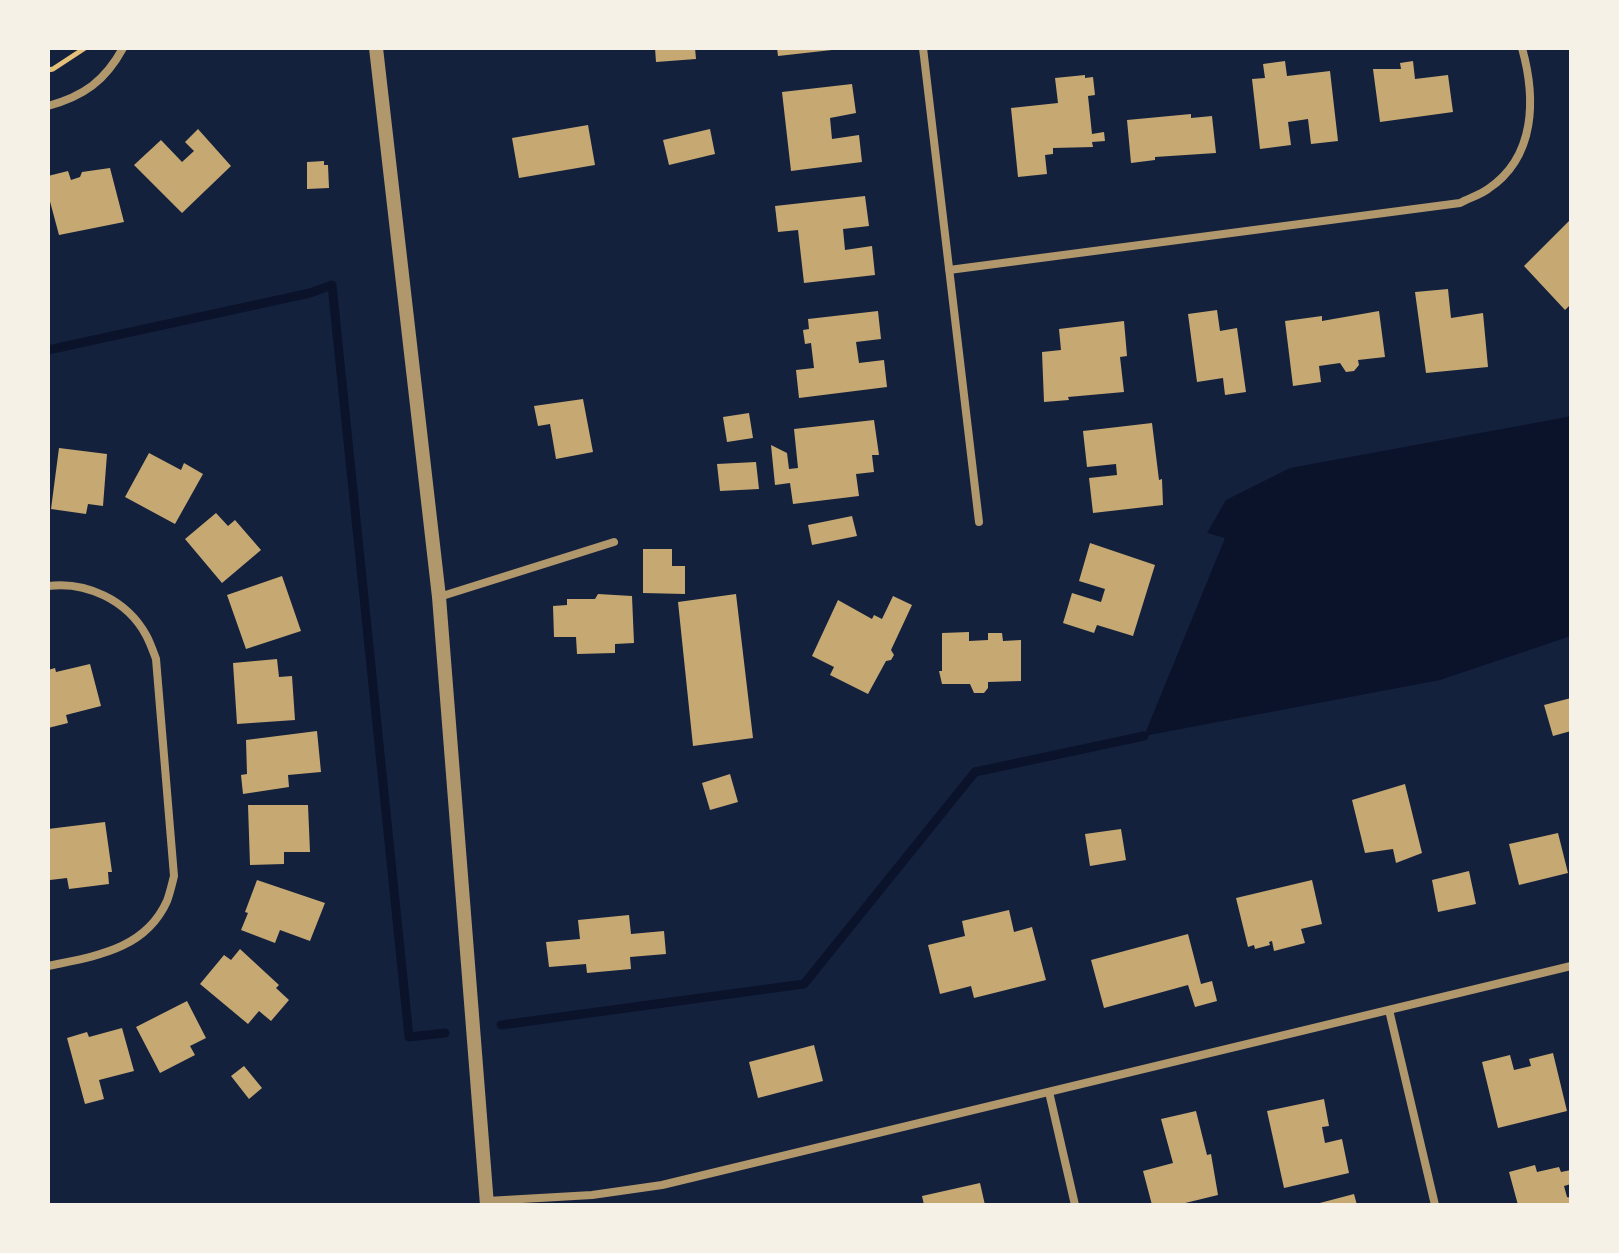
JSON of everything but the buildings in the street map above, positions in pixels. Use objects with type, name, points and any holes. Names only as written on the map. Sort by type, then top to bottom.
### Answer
[{"type":"street","points":[[48,106],[70,99],[95,85],[114,65],[123,48]]},
{"type":"street","points":[[376,48],[439,597],[487,1203],[592,1195],[662,1185],[1571,966]]},
{"type":"street","points":[[923,48],[979,522]]},
{"type":"street","points":[[949,270],[1460,203],[1488,189],[1508,170],[1522,148],[1531,112],[1531,87],[1522,48]]},
{"type":"street","points":[[439,597],[614,542]]},
{"type":"street","points":[[48,586],[81,587],[105,595],[131,614],[146,635],[156,659],[174,876],[159,914],[130,943],[105,954],[48,966]]},
{"type":"street","points":[[1389,1010],[1435,1205]]},
{"type":"street","points":[[1049,1092],[1075,1205]]},
{"type":"path","points":[[48,70],[85,48]]},
{"type":"water","points":[[1571,414],[1571,636],[1440,680],[1144,736],[1225,538],[1207,533],[1226,500],[1290,468]]},
{"type":"waterway","points":[[48,350],[310,293],[332,285],[409,1037],[445,1033]]},
{"type":"waterway","points":[[501,1025],[804,984],[975,772],[1144,736]]}]
